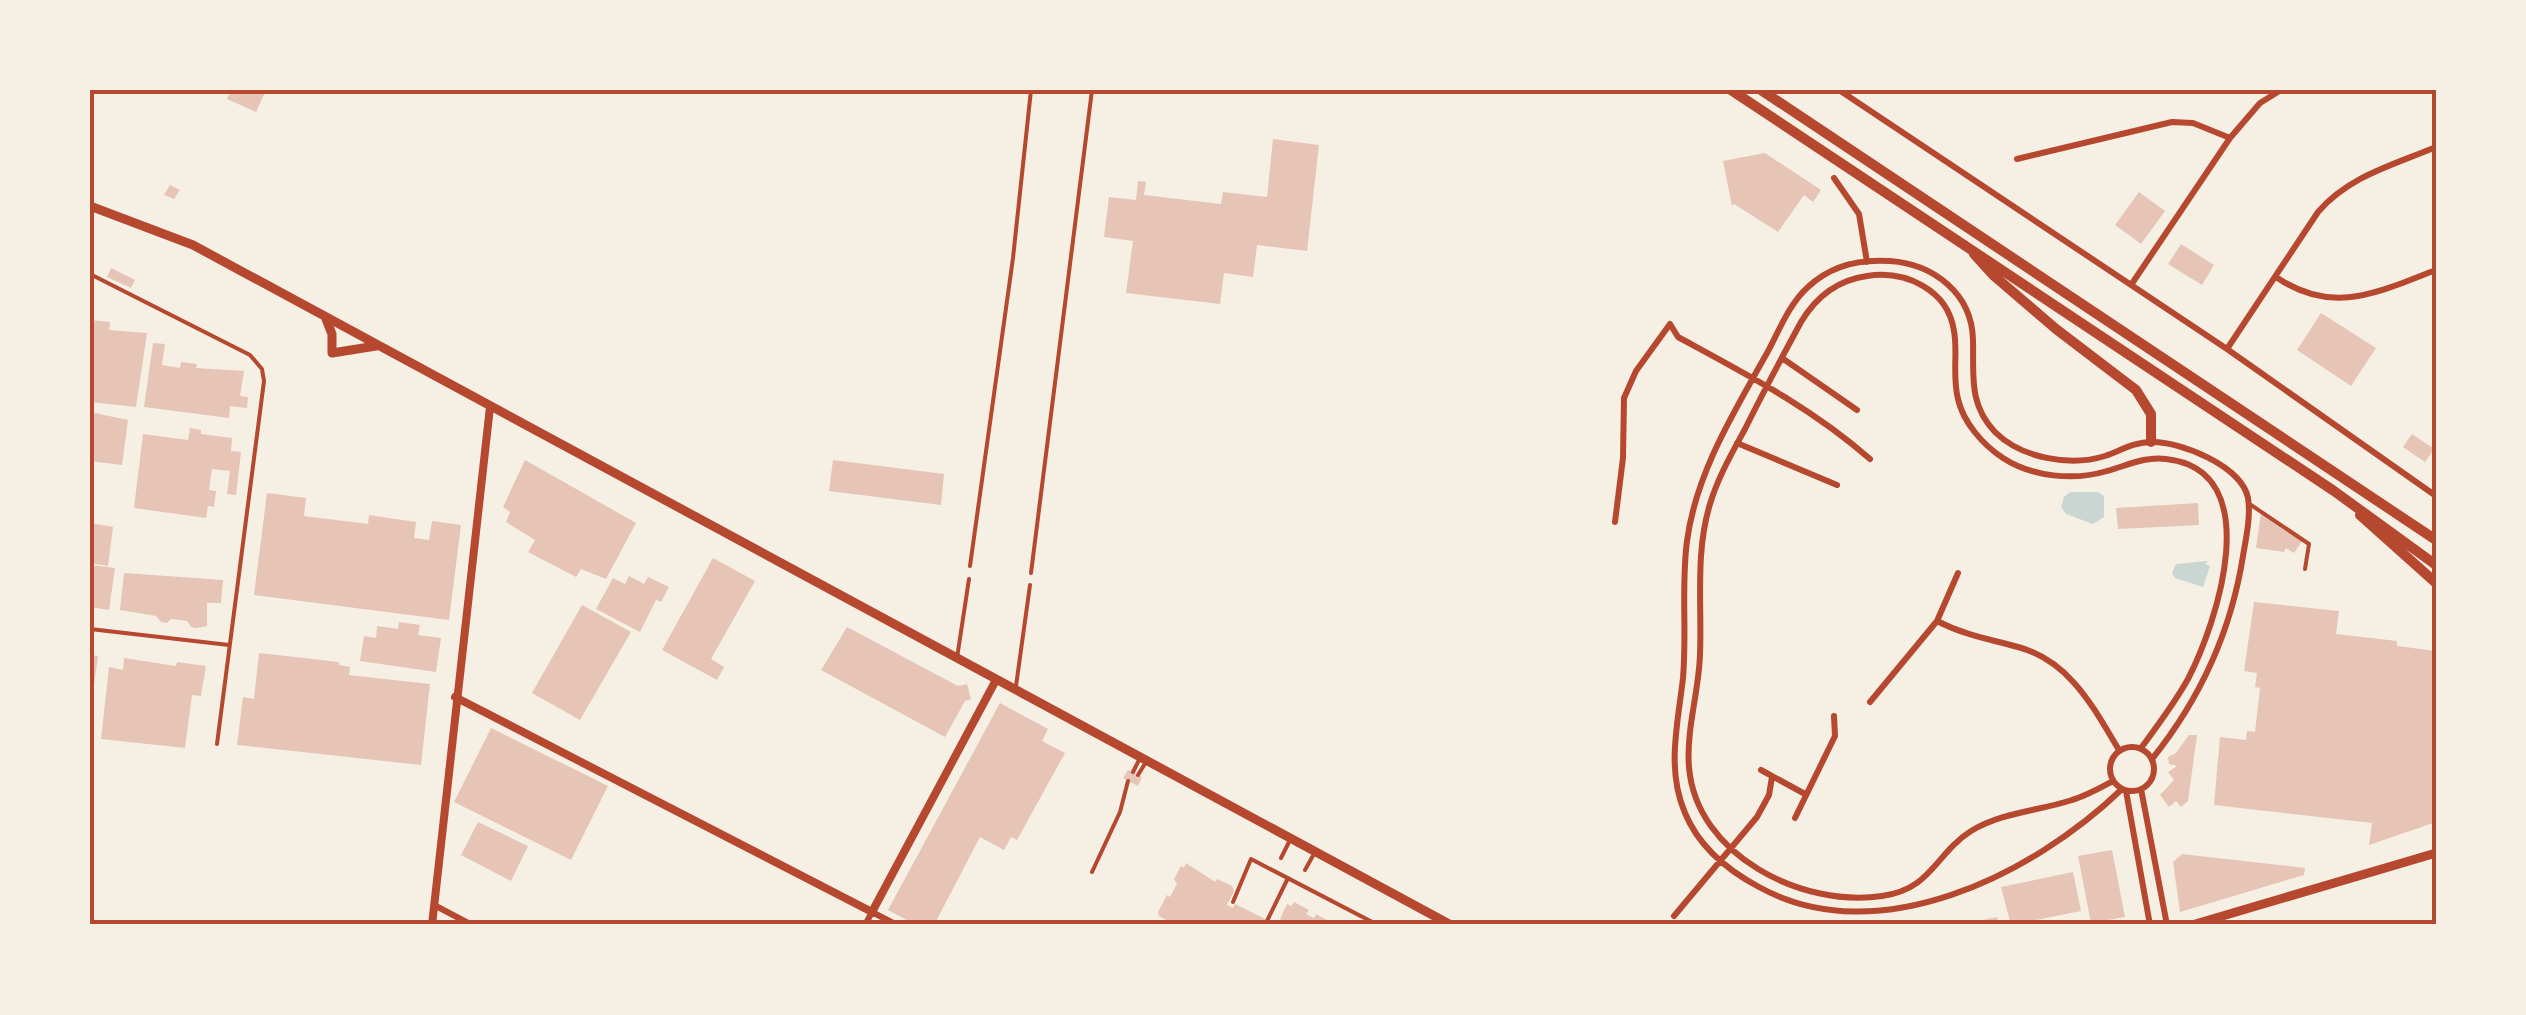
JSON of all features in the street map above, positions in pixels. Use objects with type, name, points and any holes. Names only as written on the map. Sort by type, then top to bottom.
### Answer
[{"type":"highway","points":[[1731,90],[2334,490],[2436,564]]},
{"type":"highway","points":[[1762,90],[2436,540]]},
{"type":"highway","points":[[1967,246],[2026,304],[2136,390],[2151,414],[2151,442]]},
{"type":"highway","points":[[2334,490],[2436,583]]},
{"type":"main road","points":[[90,206],[193,245],[1449,924]]},
{"type":"main road","points":[[324,316],[332,334],[332,353],[377,346]]},
{"type":"main road","points":[[2192,925],[2436,852]]},
{"type":"street","points":[[1840,90],[2226,349],[2436,496]]},
{"type":"street","points":[[1854,99],[1856,90]]},
{"type":"street","points":[[2131,286],[2230,138],[2260,102],[2281,90]]},
{"type":"street","points":[[2017,159],[2172,122],[2193,123],[2230,138]]},
{"type":"street","points":[[2226,349],[2335,192],[2436,147]]},
{"type":"street","points":[[1834,178],[1859,214],[1877,275]]},
{"type":"street","points":[[2141,748],[2152,759],[2154,774],[2142,789],[2124,790],[2041,852],[1971,886],[1908,908],[1872,914],[1812,908],[1767,892],[1719,861],[1688,820],[1674,772],[1686,633],[1689,526],[1702,478],[1753,378],[1803,292],[1826,273],[1871,261],[1911,264],[1958,294],[1972,332],[1970,371],[1975,398],[1997,434],[2038,455],[2074,461],[2151,442],[2176,445],[2219,464],[2245,489],[2247,526],[2231,613],[2209,670],[2186,713],[2152,759]]},
{"type":"street","points":[[1852,264],[1855,278]]},
{"type":"street","points":[[2276,277],[2294,290],[2324,298],[2360,298],[2436,270]]},
{"type":"street","points":[[2113,781],[2070,801],[1982,826],[1964,837],[1916,886],[1870,897],[1815,892],[1764,872],[1730,848],[1696,798],[1689,766],[1700,666],[1699,566],[1710,501],[1782,358],[1816,302],[1838,284],[1877,275],[1917,283],[1944,304],[1954,328],[1958,399],[1970,425],[1987,445],[2013,464],[2050,474],[2100,473],[2149,459],[2180,462],[2212,482],[2224,502],[2226,545],[2215,612],[2194,667],[2171,708],[2141,748],[2119,750],[2110,761],[2113,781],[2124,790],[2150,925]]},
{"type":"street","points":[[1615,522],[1624,398],[1636,372],[1670,324],[1678,337],[1833,426],[1870,459]]},
{"type":"street","points":[[1782,358],[1857,410]]},
{"type":"street","points":[[432,925],[490,406]]},
{"type":"street","points":[[1987,445],[1997,434]]},
{"type":"street","points":[[1737,443],[1836,485]]},
{"type":"street","points":[[2227,523],[2237,532],[2247,526]]},
{"type":"street","points":[[2226,545],[2236,545],[2243,554]]},
{"type":"street","points":[[1686,564],[1699,566]]},
{"type":"street","points":[[1870,702],[1937,620],[1958,573]]},
{"type":"street","points":[[1937,620],[1971,637],[2032,652],[2063,670],[2078,686],[2119,750]]},
{"type":"street","points":[[2194,667],[2209,670]]},
{"type":"street","points":[[865,925],[996,680]]},
{"type":"street","points":[[455,696],[897,925]]},
{"type":"street","points":[[1795,818],[1835,736],[1834,716]]},
{"type":"street","points":[[1760,770],[1805,794]]},
{"type":"street","points":[[1674,916],[1757,817],[1769,795],[1772,777]]},
{"type":"street","points":[[2142,789],[2167,925]]},
{"type":"street","points":[[1916,886],[1923,901]]},
{"type":"street","points":[[434,905],[472,925]]},
{"type":"lane","points":[[970,566],[1014,258],[1031,90]]},
{"type":"lane","points":[[1031,573],[1092,90]]},
{"type":"lane","points":[[90,274],[236,348],[262,369],[264,380],[217,744]]},
{"type":"lane","points":[[2248,503],[2309,544],[2306,570]]},
{"type":"lane","points":[[957,658],[969,579]]},
{"type":"lane","points":[[1016,690],[1030,585]]},
{"type":"lane","points":[[90,629],[231,645]]},
{"type":"lane","points":[[1136,774],[1144,757]]},
{"type":"lane","points":[[1092,872],[1131,782]]},
{"type":"lane","points":[[1281,858],[1291,837]]},
{"type":"lane","points":[[1305,870],[1316,850]]},
{"type":"lane","points":[[1233,902],[1251,859],[1378,925]]},
{"type":"lane","points":[[1265,925],[1288,878]]},
{"type":"shaded area","points":[[2070,492],[2098,492],[2104,496],[2104,517],[2093,524],[2066,514],[2061,507]]},
{"type":"shaded area","points":[[2208,561],[2203,587],[2175,578],[2172,573],[2176,564]]},
{"type":"building","points":[[231,90],[266,90],[256,112],[227,99]]},
{"type":"building","points":[[1273,139],[1319,145],[1307,251],[1257,245],[1253,277],[1224,273],[1220,304],[1126,293],[1133,241],[1104,237],[1109,197],[1136,200],[1138,181],[1146,182],[1144,195],[1221,204],[1223,192],[1267,197]]},
{"type":"building","points":[[1765,153],[1821,190],[1813,202],[1804,195],[1778,232],[1732,206],[1723,161]]},
{"type":"building","points":[[170,185],[180,190],[174,199],[164,195]]},
{"type":"building","points":[[2139,192],[2165,211],[2141,244],[2115,225]]},
{"type":"building","points":[[2181,244],[2214,265],[2202,285],[2168,264]]},
{"type":"building","points":[[111,268],[135,280],[131,288],[107,277]]},
{"type":"building","points":[[2321,313],[2376,348],[2351,386],[2297,350]]},
{"type":"building","points":[[90,320],[110,322],[109,330],[147,333],[136,407],[90,402]]},
{"type":"building","points":[[153,343],[165,344],[162,365],[180,368],[181,362],[197,364],[196,368],[244,371],[240,396],[248,397],[247,408],[230,406],[229,418],[144,407]]},
{"type":"building","points":[[90,412],[128,420],[122,465],[90,461]]},
{"type":"building","points":[[190,428],[201,430],[201,434],[232,438],[231,451],[241,452],[236,495],[227,494],[230,471],[212,469],[209,490],[216,491],[214,507],[208,506],[206,518],[134,508],[143,434],[188,440]]},
{"type":"building","points":[[2412,434],[2434,449],[2425,462],[2403,447]]},
{"type":"building","points":[[525,460],[636,523],[606,579],[581,569],[576,577],[528,552],[535,540],[506,522],[510,512],[503,507]]},
{"type":"building","points":[[833,460],[944,474],[941,505],[829,491]]},
{"type":"building","points":[[267,493],[306,498],[304,516],[368,524],[369,515],[416,522],[414,538],[429,540],[432,521],[461,525],[449,620],[254,595]]},
{"type":"building","points":[[2198,503],[2199,525],[2118,529],[2116,508]]},
{"type":"building","points":[[2261,513],[2302,541],[2294,553],[2286,548],[2284,552],[2256,548]]},
{"type":"building","points":[[90,523],[113,527],[108,566],[90,563]]},
{"type":"building","points":[[713,558],[755,581],[711,659],[724,667],[717,680],[662,650]]},
{"type":"building","points":[[91,565],[115,568],[109,610],[90,607]]},
{"type":"building","points":[[124,573],[223,580],[221,603],[207,603],[207,626],[197,628],[187,621],[171,619],[167,623],[156,616],[120,610]]},
{"type":"building","points":[[629,576],[644,584],[648,577],[669,587],[661,602],[656,600],[640,632],[596,609],[613,578],[625,584]]},
{"type":"building","points":[[2254,602],[2339,611],[2336,634],[2397,641],[2397,646],[2436,651],[2436,822],[2369,845],[2372,823],[2214,805],[2220,737],[2246,740],[2247,731],[2255,732],[2260,688],[2255,687],[2257,673],[2244,671]]},
{"type":"building","points":[[582,605],[631,632],[580,720],[532,693]]},
{"type":"building","points":[[399,622],[420,625],[418,635],[441,638],[436,672],[360,661],[364,636],[376,638],[377,626],[398,629]]},
{"type":"building","points":[[847,627],[958,686],[967,684],[971,699],[965,701],[945,737],[821,670]]},
{"type":"building","points":[[259,653],[339,662],[350,667],[349,675],[430,684],[421,765],[237,745],[243,697],[254,699]]},
{"type":"building","points":[[90,655],[98,656],[92,700],[90,700]]},
{"type":"building","points":[[124,658],[206,666],[201,696],[192,695],[185,748],[101,739],[109,667],[123,670]]},
{"type":"building","points":[[1000,703],[1048,729],[1042,741],[1065,753],[1017,840],[1011,837],[1004,850],[980,837],[934,925],[916,925],[888,910]]},
{"type":"building","points":[[491,728],[608,786],[571,860],[454,802]]},
{"type":"building","points":[[2189,735],[2197,735],[2188,801],[2181,807],[2176,801],[2169,807],[2160,795],[2174,780],[2168,772],[2177,766],[2169,764],[2168,757],[2176,753]]},
{"type":"building","points":[[1128,770],[1142,777],[1138,786],[1123,778]]},
{"type":"building","points":[[478,822],[528,846],[511,881],[461,855]]},
{"type":"building","points":[[2112,850],[2125,917],[2091,923],[2078,856]]},
{"type":"building","points":[[2182,854],[2305,868],[2304,875],[2180,912],[2173,862]]},
{"type":"building","points":[[1186,863],[1215,882],[1217,879],[1232,886],[1234,891],[1227,905],[1233,908],[1235,904],[1265,919],[1262,925],[1175,925],[1159,916],[1167,895],[1170,897],[1177,884],[1174,879]]},
{"type":"building","points":[[2073,872],[2081,911],[2011,925],[2001,887]]},
{"type":"building","points":[[1294,902],[1309,910],[1306,914],[1329,921],[1327,925],[1281,925],[1287,904],[1291,906]]},
{"type":"building","points":[[1997,917],[1999,925],[1969,925],[1969,923]]}]
